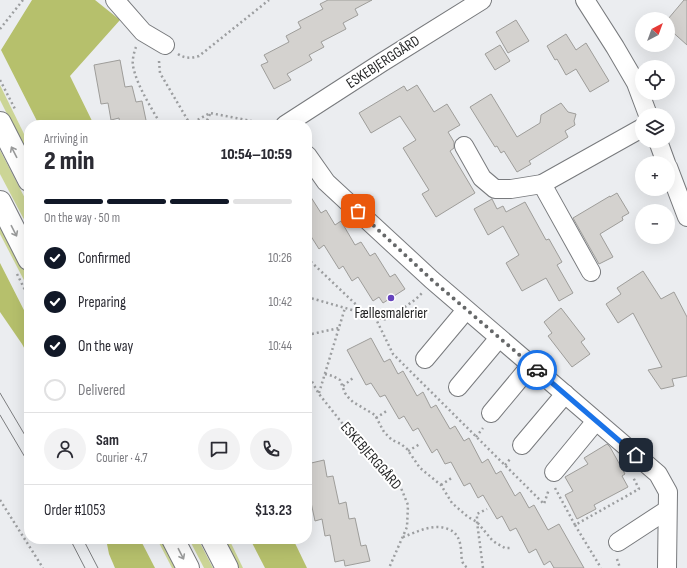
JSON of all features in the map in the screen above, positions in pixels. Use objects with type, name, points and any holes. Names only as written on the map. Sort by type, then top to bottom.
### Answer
[{"type":"main road","points":[[0,123],[24,170]]},
{"type":"main road","points":[[0,202],[24,249]]},
{"type":"main road","points":[[176,544],[188,568]]},
{"type":"main road","points":[[214,544],[226,568]]},
{"type":"street","points":[[115,0],[143,32],[165,45]]},
{"type":"street","name":"ESKEBJERGGÅRD","points":[[293,120],[482,0]]},
{"type":"street","points":[[585,0],[636,83],[645,108]]},
{"type":"street","points":[[464,146],[482,178],[495,188],[511,189],[542,184],[635,132]]},
{"type":"street","points":[[312,162],[326,182],[432,280],[658,474],[668,492],[667,568]]},
{"type":"street","points":[[675,183],[686,209]]},
{"type":"street","points":[[542,184],[591,272]]},
{"type":"street","points":[[425,359],[466,310]]},
{"type":"street","points":[[458,387],[499,338]]},
{"type":"street","points":[[491,413],[531,365]]},
{"type":"street","points":[[522,445],[565,394]]},
{"type":"street","points":[[552,477],[596,421]]},
{"type":"street","points":[[618,542],[667,510]]},
{"type":"path","points":[[0,29],[23,0]]},
{"type":"path","points":[[188,120],[160,72],[159,59],[165,45],[182,57],[192,58],[199,56],[269,0]]},
{"type":"path","points":[[143,32],[134,52],[132,64],[141,90],[158,120]]},
{"type":"path","points":[[198,120],[210,114],[245,120]]},
{"type":"path","points":[[207,120],[210,114]]},
{"type":"path","points":[[312,263],[367,314]]},
{"type":"path","points":[[312,298],[387,320],[416,299],[432,280]]},
{"type":"path","points":[[319,394],[345,308]]},
{"type":"path","points":[[375,317],[393,354],[544,504],[552,477]]},
{"type":"path","points":[[312,334],[339,328]]},
{"type":"path","points":[[325,374],[340,380],[348,397],[353,402],[375,416],[384,432],[392,440],[401,444],[420,468],[441,485],[452,503],[468,517],[477,522],[492,540],[505,548],[512,548]]},
{"type":"path","points":[[343,386],[353,378]]},
{"type":"path","name":"ESKEBJERGGÅRD","points":[[312,382],[319,394],[354,438],[401,488],[408,505],[407,527],[389,568]]},
{"type":"path","points":[[376,418],[388,410]]},
{"type":"path","points":[[408,451],[420,444]]},
{"type":"path","points":[[575,525],[639,489],[633,476]]},
{"type":"path","points":[[441,485],[453,477]]},
{"type":"path","points":[[552,477],[575,525],[601,568]]},
{"type":"path","points":[[0,500],[24,538]]},
{"type":"path","points":[[484,568],[477,514],[487,510]]},
{"type":"path","points":[[402,537],[436,526],[452,531],[458,537],[461,548],[462,563],[468,568]]},
{"type":"path","points":[[28,544],[43,568]]},
{"type":"green space","points":[[32,0],[95,0],[120,20],[70,76],[92,120],[36,120],[1,50]]},
{"type":"green space","points":[[0,85],[24,134],[24,148],[0,100]]},
{"type":"green space","points":[[0,150],[24,196],[24,220],[0,174]]},
{"type":"green space","points":[[0,224],[24,266],[24,280],[0,234]]},
{"type":"green space","points":[[0,263],[24,310],[24,348],[0,312]]},
{"type":"green space","points":[[107,544],[143,544],[155,568],[115,568],[109,554]]},
{"type":"green space","points":[[160,544],[167,544],[179,568],[172,568]]},
{"type":"green space","points":[[192,544],[201,544],[213,568],[204,568]]},
{"type":"green space","points":[[224,544],[231,544],[243,568],[236,568]]},
{"type":"green space","points":[[253,544],[295,544],[307,568],[265,568]]},
{"type":"building","points":[[328,0],[372,0],[355,9],[358,15],[343,23],[346,29],[321,42],[324,47],[309,55],[312,60],[287,74],[291,80],[274,89],[261,65],[268,62],[264,55],[289,42],[286,36],[301,28],[298,22],[323,9],[320,4]]},
{"type":"building","points":[[684,0],[687,0],[687,45],[675,34],[674,12]]},
{"type":"building","points":[[516,20],[529,41],[508,53],[496,32]]},
{"type":"building","points":[[566,34],[576,50],[586,43],[609,81],[590,92],[576,69],[566,75],[557,59],[555,60],[547,46]]},
{"type":"building","points":[[500,45],[510,61],[495,70],[485,54]]},
{"type":"building","points":[[120,60],[125,87],[132,86],[136,102],[142,101],[146,120],[119,120],[119,118],[111,120],[108,103],[101,104],[94,65]]},
{"type":"building","points":[[417,85],[434,112],[447,104],[460,125],[448,132],[454,142],[454,148],[450,151],[475,193],[436,217],[422,194],[429,190],[403,148],[416,140],[400,116],[371,133],[359,113],[404,86],[407,91]]},
{"type":"building","points":[[491,94],[517,137],[540,123],[541,115],[561,103],[568,112],[576,114],[574,121],[575,125],[565,131],[568,137],[529,161],[531,164],[517,172],[504,151],[501,153],[497,146],[495,147],[470,107]]},
{"type":"building","points":[[617,193],[629,213],[622,217],[623,220],[600,234],[613,257],[599,264],[573,218]]},
{"type":"building","points":[[312,199],[321,213],[326,210],[335,225],[341,221],[355,245],[361,242],[370,256],[375,253],[390,277],[395,274],[405,289],[383,303],[379,297],[373,301],[358,277],[352,281],[343,266],[339,269],[324,245],[319,249],[312,238]]},
{"type":"building","points":[[492,199],[497,209],[503,206],[506,212],[525,202],[546,240],[549,239],[562,262],[557,265],[573,293],[559,301],[546,278],[522,291],[506,263],[519,255],[503,226],[488,235],[474,209]]},
{"type":"building","points":[[643,271],[661,299],[674,292],[687,317],[687,376],[672,379],[674,386],[661,389],[648,370],[662,367],[633,313],[618,323],[606,304],[621,294],[617,288]]},
{"type":"building","points":[[561,308],[585,339],[581,342],[590,354],[572,367],[548,336],[552,333],[544,322]]},
{"type":"building","points":[[371,338],[384,362],[390,359],[398,374],[403,371],[417,396],[423,392],[431,408],[436,405],[450,429],[455,426],[464,441],[469,438],[482,463],[488,459],[496,474],[501,471],[515,496],[520,492],[529,508],[534,505],[548,530],[559,524],[584,568],[554,568],[550,561],[544,565],[536,549],[529,553],[516,528],[510,531],[502,516],[497,519],[483,495],[478,498],[470,483],[464,486],[451,462],[445,464],[437,449],[432,453],[418,428],[413,431],[404,416],[399,419],[385,395],[380,397],[371,383],[366,385],[347,350]]},
{"type":"building","points":[[607,444],[625,474],[622,476],[628,487],[594,505],[596,509],[577,519],[565,495],[573,491],[565,477],[588,464],[584,458]]},
{"type":"building","points":[[324,460],[327,477],[333,476],[339,504],[346,502],[349,519],[355,518],[361,546],[366,545],[370,561],[345,566],[344,560],[335,562],[330,535],[325,536],[322,519],[315,521],[312,507],[312,463]]},
{"type":"tram line","points":[[0,393],[24,434]]},
{"type":"tram line","points":[[0,415],[24,456]]},
{"type":"tram line","points":[[73,544],[85,568]]},
{"type":"tram line","points":[[86,544],[98,568]]},
{"type":"way so far","points":[[358,211],[432,280],[537,370]]},
{"type":"place","name":"Fællesmalerier","points":[[391,298]]},
{"type":"route","points":[[537,370],[636,455]]}]
